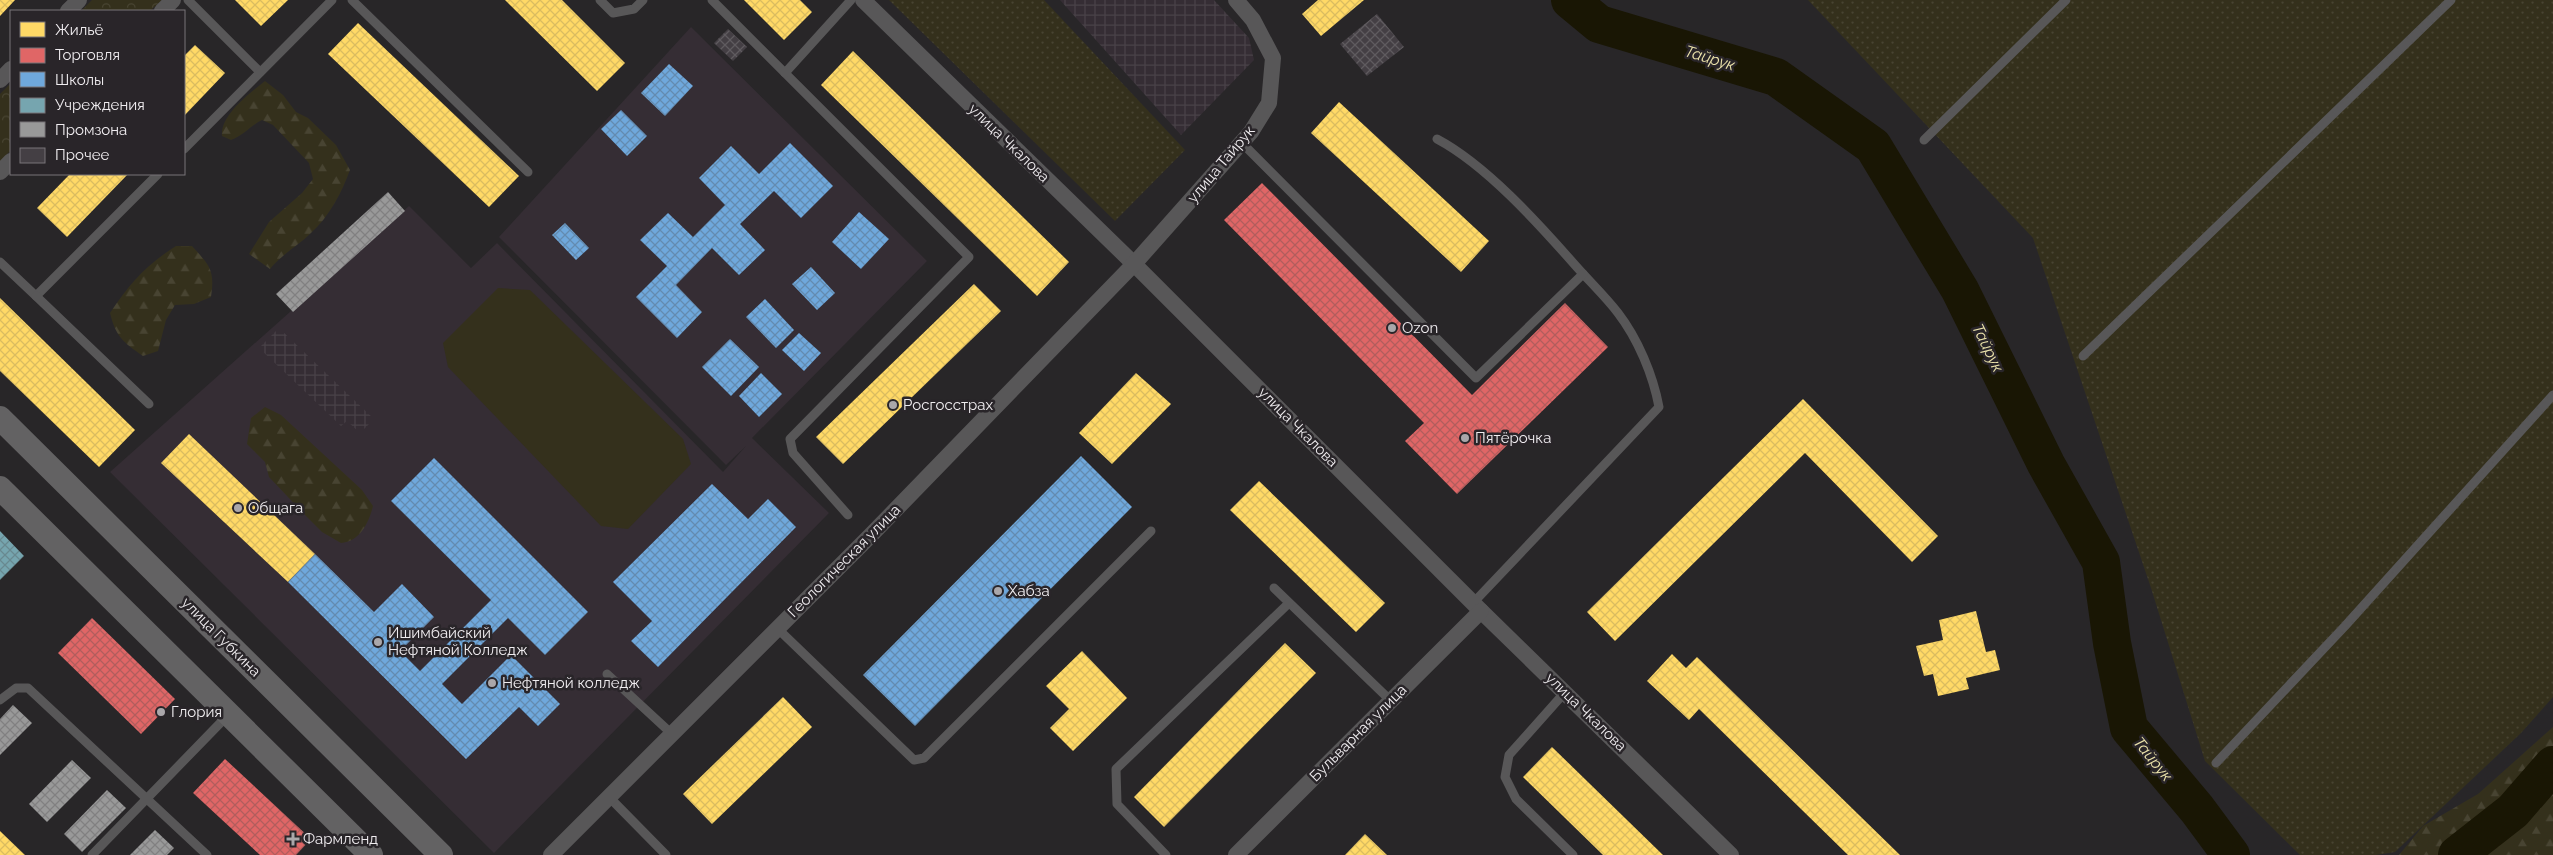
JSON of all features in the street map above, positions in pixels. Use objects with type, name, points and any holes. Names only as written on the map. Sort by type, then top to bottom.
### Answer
[{"type":"main road","name":"улица Губкина","points":[[4,430],[441,855]]},
{"type":"main road","points":[[0,488],[371,855]]},
{"type":"street","points":[[69,10],[79,0]]},
{"type":"street","points":[[163,10],[173,0]]},
{"type":"street","name":"улица Чкалова","points":[[863,0],[1134,264],[1477,606],[1566,691],[1731,855]]},
{"type":"street","name":"улица Тайрук","points":[[1134,264],[1242,144],[1269,103],[1273,58],[1253,20],[1236,0]]},
{"type":"street","points":[[0,80],[10,70]]},
{"type":"street","points":[[0,172],[10,162]]},
{"type":"street","name":"Геологическая улица","points":[[552,855],[778,629],[1134,264]]},
{"type":"street","name":"Бульварная улица","points":[[1236,855],[1390,700],[1477,606]]},
{"type":"lane","points":[[188,0],[260,72]]},
{"type":"lane","points":[[185,147],[332,0]]},
{"type":"lane","points":[[352,0],[528,172]]},
{"type":"lane","points":[[600,0],[613,13],[634,9],[643,0]]},
{"type":"lane","points":[[712,0],[969,257],[790,439],[793,453],[848,515]]},
{"type":"lane","points":[[785,73],[851,0]]},
{"type":"lane","points":[[1924,140],[2066,0]]},
{"type":"lane","points":[[2083,356],[2451,0]]},
{"type":"lane","points":[[1438,139],[1460,151],[1540,226],[1619,314],[1647,364],[1654,382],[1658,407],[1477,606]]},
{"type":"lane","points":[[1242,144],[1476,378],[1583,274]]},
{"type":"lane","points":[[36,296],[157,175]]},
{"type":"lane","points":[[0,262],[149,404]]},
{"type":"lane","points":[[2216,763],[2345,626],[2553,395]]},
{"type":"lane","points":[[778,629],[914,760],[924,758],[1150,531]]},
{"type":"lane","points":[[1274,588],[1390,700]]},
{"type":"lane","points":[[1166,855],[1117,804],[1116,769],[1289,603]]},
{"type":"lane","points":[[607,674],[672,734]]},
{"type":"lane","points":[[0,700],[16,688],[28,688],[207,855]]},
{"type":"lane","points":[[1566,691],[1509,755],[1505,777],[1516,799],[1573,855]]},
{"type":"lane","points":[[92,855],[229,713]]},
{"type":"lane","points":[[609,797],[666,855]]},
{"type":"shaded area","points":[[1060,0],[1214,0],[1249,38],[1254,60],[1181,135]]},
{"type":"shaded area","name":"Нефтяной колледж","points":[[691,27],[927,261],[752,438],[829,513],[494,853],[110,472],[409,206],[471,268],[497,243],[723,472],[746,446],[726,465],[499,237]]},
{"type":"shaded area","points":[[279,328],[374,419],[360,433],[347,421],[341,426],[259,348]]},
{"type":"green space","points":[[92,0],[162,0],[151,10],[82,10]]},
{"type":"green space","points":[[889,0],[1044,0],[1185,150],[1115,221]]},
{"type":"green space","points":[[1808,0],[2553,0],[2553,697],[2521,733],[2395,852],[2376,855],[2300,855],[2205,761],[2151,588],[2033,238]]},
{"type":"green space","points":[[265,81],[283,95],[296,112],[308,118],[336,145],[350,170],[339,195],[324,220],[270,269],[249,254],[269,222],[302,193],[313,179],[309,163],[273,125],[262,120],[231,140],[222,136],[226,120],[231,113]]},
{"type":"green space","points":[[10,84],[10,151],[0,162],[0,94]]},
{"type":"green space","points":[[176,246],[192,246],[207,264],[212,280],[211,297],[194,304],[175,305],[166,320],[158,351],[143,356],[121,338],[110,313],[139,275]]},
{"type":"green space","points":[[498,288],[530,290],[683,439],[691,464],[628,529],[601,526],[448,367],[443,343]]},
{"type":"green space","points":[[265,407],[281,415],[362,490],[373,506],[363,530],[353,539],[341,543],[322,532],[269,477],[265,462],[247,444],[251,418]]},
{"type":"green space","points":[[2553,727],[2553,855],[2399,855],[2423,826],[2478,794]]},
{"type":"building: Жильё","points":[[0,0],[15,0],[0,16]]},
{"type":"building: Жильё","points":[[235,0],[288,0],[261,26]]},
{"type":"building: Жильё","points":[[505,0],[562,0],[625,63],[597,91]]},
{"type":"building: Жильё","points":[[744,0],[800,0],[812,12],[784,40]]},
{"type":"building: Жильё","points":[[1318,0],[1364,0],[1321,36],[1302,14]]},
{"type":"building: Жильё","points":[[358,23],[519,176],[489,207],[328,54]]},
{"type":"building: Жильё","points":[[195,45],[225,73],[185,115],[185,55]]},
{"type":"building: Жильё","points":[[853,51],[1069,262],[1037,296],[821,85]]},
{"type":"building: Жильё","points":[[1339,102],[1489,241],[1461,272],[1311,133]]},
{"type":"building: Жильё","points":[[69,175],[127,175],[67,237],[37,208]]},
{"type":"building: Жильё","points":[[974,284],[1001,311],[843,464],[816,437]]},
{"type":"building: Жильё","points":[[0,298],[135,430],[99,467],[0,371]]},
{"type":"building: Жильё","points":[[1136,373],[1171,404],[1112,464],[1079,433]]},
{"type":"building: Жильё","points":[[1803,399],[1938,536],[1912,562],[1805,453],[1615,641],[1587,612]]},
{"type":"building: Жильё","name":"Общага","points":[[189,434],[315,554],[288,582],[161,463]]},
{"type":"building: Жильё","points":[[1259,481],[1385,603],[1356,632],[1230,510]]},
{"type":"building: Жильё","points":[[1976,611],[1986,652],[1995,650],[2000,670],[1966,678],[1969,689],[1938,696],[1933,674],[1924,676],[1916,646],[1943,640],[1939,620]]},
{"type":"building: Жильё","points":[[1285,643],[1316,673],[1164,827],[1134,797]]},
{"type":"building: Жильё","points":[[1082,651],[1127,698],[1073,751],[1050,728],[1069,709],[1046,686]]},
{"type":"building: Жильё","points":[[1672,654],[1686,668],[1697,657],[1900,855],[1848,855],[1699,709],[1689,720],[1647,681]]},
{"type":"building: Жильё","points":[[783,697],[812,727],[712,824],[683,794]]},
{"type":"building: Жильё","points":[[1552,747],[1663,855],[1603,855],[1523,777]]},
{"type":"building: Жильё","points":[[0,831],[25,855],[0,855]]},
{"type":"building: Жильё","points":[[1365,834],[1387,855],[1345,855]]},
{"type":"building: Торговля","points":[[1262,183],[1472,395],[1565,303],[1608,347],[1457,494],[1405,441],[1424,423],[1224,220]]},
{"type":"building: Торговля","points":[[92,618],[175,699],[141,734],[58,653]]},
{"type":"building: Торговля","points":[[225,759],[311,839],[296,855],[260,855],[193,793]]},
{"type":"building: Школы","points":[[669,64],[693,86],[665,116],[641,93]]},
{"type":"building: Школы","points":[[621,110],[647,136],[627,156],[601,129]]},
{"type":"building: Школы","points":[[790,143],[833,186],[801,218],[774,191],[740,224],[765,250],[739,275],[712,248],[676,285],[702,312],[677,338],[636,297],[667,266],[640,240],[668,213],[693,237],[725,205],[699,178],[731,146],[759,174]]},
{"type":"building: Школы","points":[[859,212],[889,239],[861,269],[832,242]]},
{"type":"building: Школы","points":[[565,223],[589,248],[576,260],[552,235]]},
{"type":"building: Школы","points":[[811,267],[835,293],[817,310],[792,284]]},
{"type":"building: Школы","points":[[765,299],[794,330],[776,348],[746,317]]},
{"type":"building: Школы","points":[[799,333],[821,353],[804,371],[782,350]]},
{"type":"building: Школы","points":[[730,339],[759,367],[731,396],[702,367]]},
{"type":"building: Школы","points":[[761,373],[782,394],[759,417],[739,396]]},
{"type":"building: Школы","name":"Хабза","points":[[1081,456],[1132,507],[915,726],[863,675]]},
{"type":"building: Школы","points":[[434,458],[588,612],[545,655],[508,618],[442,684],[462,704],[511,655],[560,704],[538,726],[519,707],[466,759],[288,582],[315,554],[374,612],[402,584],[434,617],[400,651],[420,671],[491,600],[391,501]]},
{"type":"building: Школы","points":[[712,484],[748,519],[768,499],[796,527],[658,667],[631,641],[652,621],[613,582]]},
{"type":"building: Учреждения","points":[[0,531],[24,556],[0,580]]},
{"type":"building: Промзона","points":[[388,192],[405,211],[293,312],[276,294]]},
{"type":"building: Промзона","points":[[13,705],[32,723],[0,755],[0,719]]},
{"type":"building: Промзона","points":[[72,760],[91,778],[47,822],[29,804]]},
{"type":"building: Промзона","points":[[107,790],[126,808],[82,852],[64,834]]},
{"type":"building: Промзона","points":[[155,830],[174,848],[167,855],[130,855]]},
{"type":"building: Прочее","points":[[1377,14],[1404,47],[1367,76],[1340,44]]},
{"type":"building: Прочее","points":[[728,29],[747,47],[733,61],[714,43]]},
{"type":"waterway","name":"Тайрук","points":[[1570,0],[1599,24],[1776,77],[1873,146],[1960,290],[2046,464],[2101,562],[2112,643],[2129,728],[2197,809],[2231,855]]},
{"type":"waterway","name":"Тайрук","points":[[2457,855],[2513,811],[2553,765]]},
{"type":"place","name":"Ozon","points":[[1392,328]]},
{"type":"place","name":"Росгосстрах","points":[[893,405]]},
{"type":"place","name":"Пятёрочка","points":[[1465,438]]},
{"type":"place","name":"Общага","points":[[238,508]]},
{"type":"place","name":"Хабза","points":[[998,591]]},
{"type":"place","name":"Ишимбайский Нефтяной Колледж","points":[[378,642]]},
{"type":"place","name":"Нефтяной колледж","points":[[492,683]]},
{"type":"place","name":"Глория","points":[[161,712]]},
{"type":"place","name":"Фармленд","points":[[293,839]]}]
